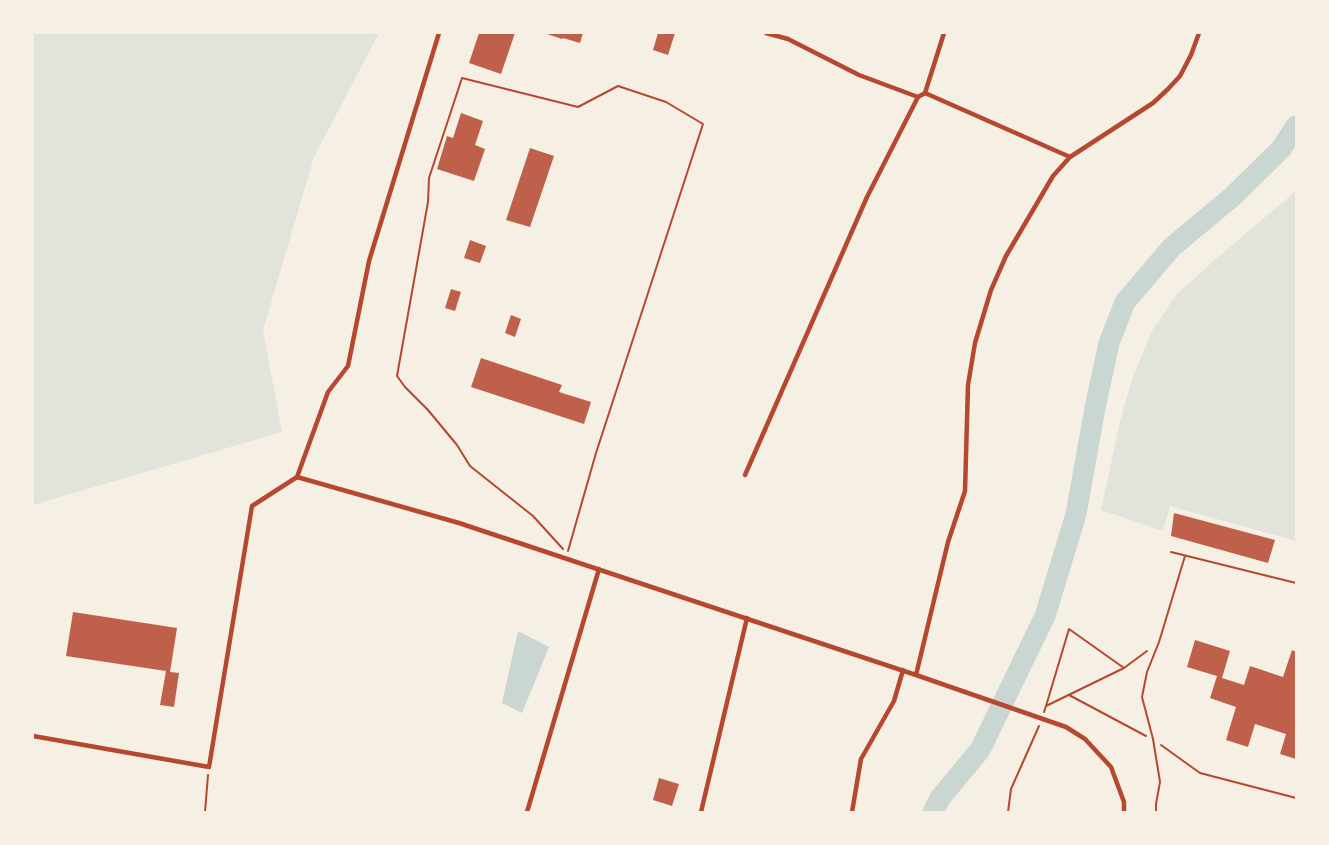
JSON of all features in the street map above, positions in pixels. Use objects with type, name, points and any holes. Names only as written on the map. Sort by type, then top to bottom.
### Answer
[{"type":"street","points":[[33,736],[209,766],[252,506],[297,477],[328,392],[348,366],[369,261],[439,33]]},
{"type":"street","points":[[766,33],[788,39],[859,75],[918,97]]},
{"type":"street","points":[[745,475],[867,197],[918,97],[925,93],[944,33]]},
{"type":"street","points":[[916,675],[948,542],[965,491],[968,385],[975,343],[991,290],[1006,256],[1053,176],[1070,157],[1153,103],[1168,89],[1180,76],[1199,33]]},
{"type":"street","points":[[925,93],[1070,157]]},
{"type":"street","points":[[297,477],[459,523],[903,670],[1066,727],[1085,739],[1111,767],[1125,802],[1124,812]]},
{"type":"street","points":[[527,812],[599,569]]},
{"type":"street","points":[[701,812],[747,618]]},
{"type":"street","points":[[852,812],[861,759],[894,701],[903,670]]},
{"type":"lane","points":[[1171,552],[1296,583]]},
{"type":"lane","points":[[1156,812],[1160,782],[1153,739],[1142,697],[1147,672],[1159,642],[1185,556]]},
{"type":"path","points":[[462,78],[578,107],[618,86],[666,102],[703,124],[596,453],[567,554],[533,516],[470,466],[457,445],[397,376],[429,202],[429,178],[462,78]]},
{"type":"path","points":[[1008,812],[1011,789],[1042,718],[1069,629],[1124,668]]},
{"type":"path","points":[[1046,706],[1124,668],[1159,642]]},
{"type":"path","points":[[1069,695],[1153,739],[1200,773],[1296,798]]},
{"type":"path","points":[[205,812],[209,766]]},
{"type":"shaded area","points":[[33,33],[379,33],[314,157],[263,330],[282,432],[33,505]]},
{"type":"shaded area","points":[[1296,191],[1296,541],[1170,506],[1163,531],[1101,510],[1132,379],[1152,331],[1176,295]]},
{"type":"shaded area","points":[[518,631],[549,647],[522,713],[502,703]]},
{"type":"building","points":[[479,33],[515,33],[501,74],[469,63]]},
{"type":"building","points":[[544,33],[583,33],[580,43]]},
{"type":"building","points":[[658,33],[675,33],[668,55],[653,50]]},
{"type":"building","points":[[461,113],[483,121],[475,145],[485,149],[474,181],[437,169],[447,136],[453,138]]},
{"type":"building","points":[[530,148],[554,156],[530,227],[506,220]]},
{"type":"building","points":[[470,240],[486,246],[480,263],[464,258]]},
{"type":"building","points":[[451,289],[461,292],[455,311],[445,308]]},
{"type":"building","points":[[511,315],[521,319],[515,337],[505,333]]},
{"type":"building","points":[[481,358],[562,385],[559,392],[591,402],[584,424],[471,387]]},
{"type":"building","points":[[1174,513],[1275,540],[1268,563],[1171,536]]},
{"type":"building","points":[[73,612],[177,628],[170,672],[179,673],[174,707],[160,705],[166,671],[66,656]]},
{"type":"building","points":[[1195,640],[1230,651],[1222,678],[1244,685],[1250,666],[1283,677],[1292,650],[1296,652],[1296,759],[1280,754],[1286,734],[1255,724],[1248,747],[1226,740],[1236,707],[1210,698],[1217,676],[1187,667]]},
{"type":"building","points":[[659,778],[679,784],[672,806],[653,800]]},
{"type":"waterway","points":[[933,812],[940,798],[980,750],[1045,616],[1076,514],[1109,343],[1125,302],[1172,247],[1232,197],[1281,149],[1296,126]]}]
